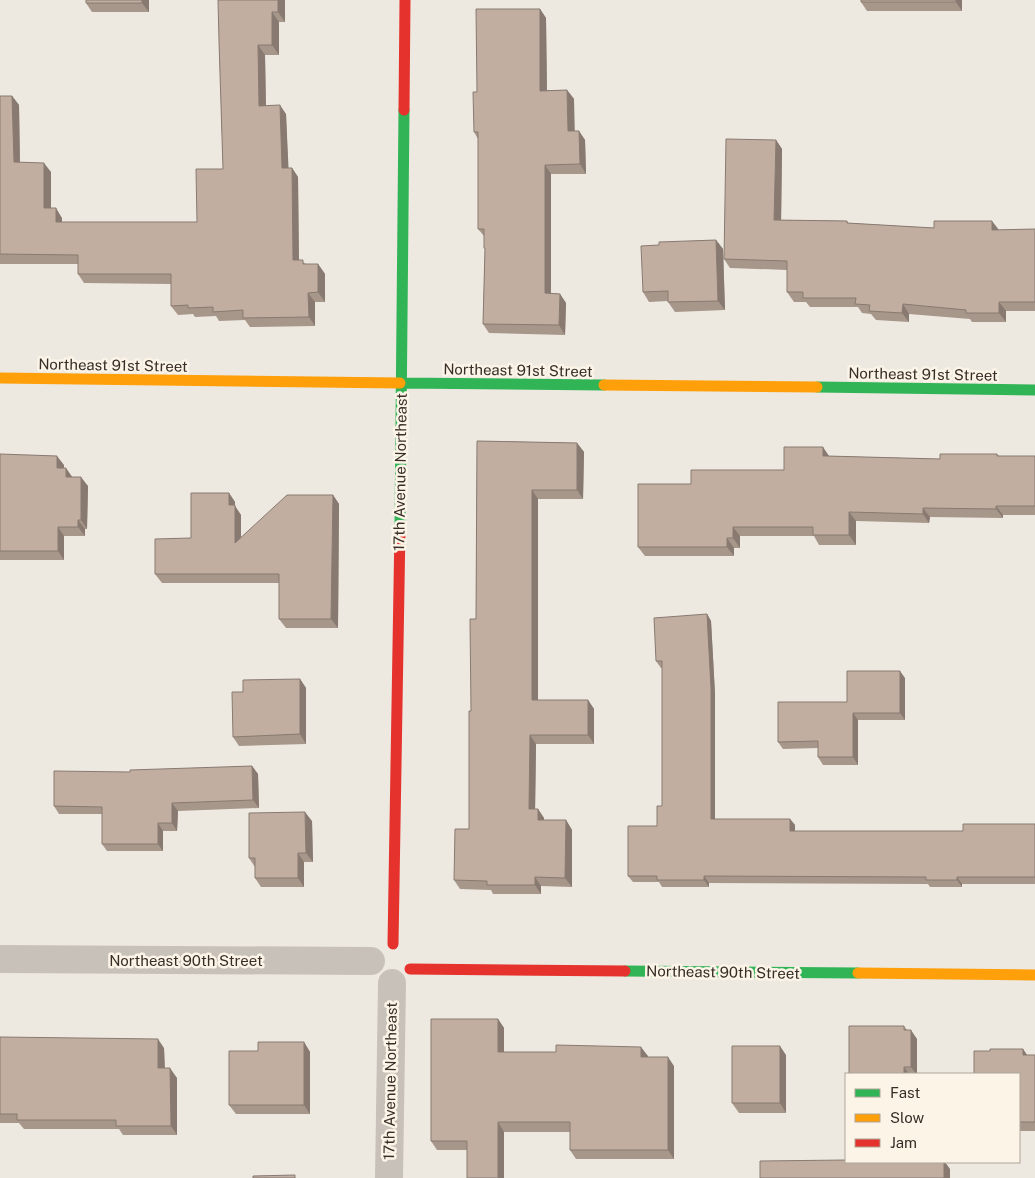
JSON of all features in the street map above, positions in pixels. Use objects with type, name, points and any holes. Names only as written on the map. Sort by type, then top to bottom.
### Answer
[{"type":"street","name":"17th Avenue Northeast","points":[[392,944],[402,384],[405,0]]},
{"type":"street","name":"Northeast 91st Street","points":[[0,378],[1035,390]]},
{"type":"street","points":[[392,944],[401,946],[409,955],[401,976],[388,984],[377,978],[372,968],[372,961],[373,955],[377,950],[382,946],[392,944]]},
{"type":"street","name":"Northeast 90th Street","points":[[0,958],[372,961]]},
{"type":"street","name":"Northeast 90th Street","points":[[401,976],[1035,975]]},
{"type":"street","name":"17th Avenue Northeast","points":[[389,1178],[401,976]]},
{"type":"building","points":[[86,0],[142,0],[142,3],[86,3]]},
{"type":"building","points":[[218,0],[278,0],[278,12],[272,12],[272,45],[258,45],[259,106],[280,105],[282,168],[292,168],[293,260],[303,260],[303,264],[318,264],[318,292],[308,293],[309,317],[243,318],[243,310],[213,312],[213,307],[188,308],[188,305],[171,306],[171,274],[78,274],[78,255],[0,254],[0,96],[12,96],[14,162],[44,163],[44,208],[56,208],[56,222],[197,222],[196,169],[223,169]]},
{"type":"building","points":[[861,0],[956,0],[956,2],[861,2]]},
{"type":"building","points":[[476,9],[540,9],[540,91],[567,90],[568,131],[579,131],[580,164],[545,165],[545,293],[560,294],[559,325],[483,324],[485,248],[484,229],[478,229],[478,132],[474,132],[473,92],[477,92]]},
{"type":"building","points":[[726,139],[776,140],[774,220],[847,221],[847,223],[934,228],[934,221],[992,221],[992,230],[1035,229],[1035,302],[999,302],[999,313],[966,313],[966,310],[903,304],[902,313],[869,311],[870,305],[855,304],[856,298],[803,298],[803,292],[787,292],[787,261],[724,259]]},
{"type":"building","points":[[716,240],[718,301],[668,302],[668,291],[643,292],[641,246],[659,245],[659,242]]},
{"type":"building","points":[[477,441],[577,443],[577,490],[532,490],[532,700],[588,700],[588,735],[530,735],[529,809],[538,809],[538,820],[566,820],[565,878],[535,877],[535,885],[487,885],[487,881],[454,880],[455,829],[469,829],[470,619],[476,619]]},
{"type":"building","points":[[784,447],[823,447],[823,456],[940,459],[940,454],[1035,456],[1035,506],[996,506],[996,509],[923,508],[923,514],[849,512],[849,535],[813,535],[813,527],[733,527],[733,538],[727,538],[727,547],[638,547],[638,484],[691,484],[691,470],[784,470]]},
{"type":"building","points":[[0,454],[57,456],[57,468],[66,468],[66,477],[81,477],[81,520],[78,520],[78,527],[58,527],[58,551],[0,551]]},
{"type":"building","points":[[191,493],[229,493],[229,505],[235,505],[235,543],[287,495],[333,495],[331,619],[279,619],[279,574],[155,574],[155,539],[191,538]]},
{"type":"building","points":[[707,614],[711,688],[711,819],[790,819],[790,831],[963,831],[963,824],[1035,824],[1035,877],[957,877],[957,880],[926,880],[926,877],[704,876],[704,880],[657,880],[657,876],[628,876],[628,826],[657,826],[657,806],[662,806],[662,661],[656,661],[654,618]]},
{"type":"building","points":[[847,671],[900,671],[900,713],[853,713],[853,757],[818,757],[818,741],[778,742],[778,702],[847,702]]},
{"type":"building","points":[[300,679],[300,734],[233,737],[232,692],[243,692],[243,680]]},
{"type":"building","points":[[252,766],[253,800],[172,803],[172,823],[158,823],[158,844],[102,844],[102,807],[54,806],[54,771],[130,772],[130,770]]},
{"type":"building","points":[[305,812],[306,853],[298,853],[298,878],[255,878],[255,858],[249,858],[249,813]]},
{"type":"building","points":[[431,1019],[498,1019],[498,1052],[556,1052],[556,1045],[641,1047],[641,1057],[668,1057],[668,1150],[570,1150],[570,1122],[498,1122],[498,1178],[467,1178],[467,1141],[431,1141]]},
{"type":"building","points":[[849,1026],[904,1026],[904,1030],[911,1030],[911,1067],[904,1067],[904,1073],[849,1073]]},
{"type":"building","points":[[0,1037],[158,1039],[158,1068],[170,1068],[171,1126],[116,1126],[116,1120],[17,1120],[17,1114],[0,1114]]},
{"type":"building","points":[[258,1042],[304,1042],[304,1105],[229,1105],[229,1051],[258,1051]]},
{"type":"building","points":[[732,1046],[780,1046],[780,1103],[732,1103]]},
{"type":"building","points":[[990,1049],[1023,1049],[1023,1055],[1035,1055],[1035,1122],[1020,1122],[1020,1073],[974,1073],[974,1051],[990,1051]]},
{"type":"building","points":[[845,1160],[845,1163],[944,1163],[944,1178],[760,1178],[760,1161]]},
{"type":"building","points":[[295,1175],[295,1178],[253,1178],[253,1176]]},
{"type":"traffic: fast","points":[[400,527],[404,110]]},
{"type":"traffic: fast","points":[[400,383],[604,385]]},
{"type":"traffic: fast","points":[[817,387],[1035,390]]},
{"type":"traffic: fast","points":[[625,971],[858,973]]},
{"type":"traffic: slow","points":[[0,378],[400,383]]},
{"type":"traffic: slow","points":[[604,385],[817,387]]},
{"type":"traffic: slow","points":[[858,973],[1035,975]]},
{"type":"traffic: jam","points":[[404,110],[405,0]]},
{"type":"traffic: jam","points":[[393,944],[400,527]]},
{"type":"traffic: jam","points":[[410,969],[625,971]]}]
